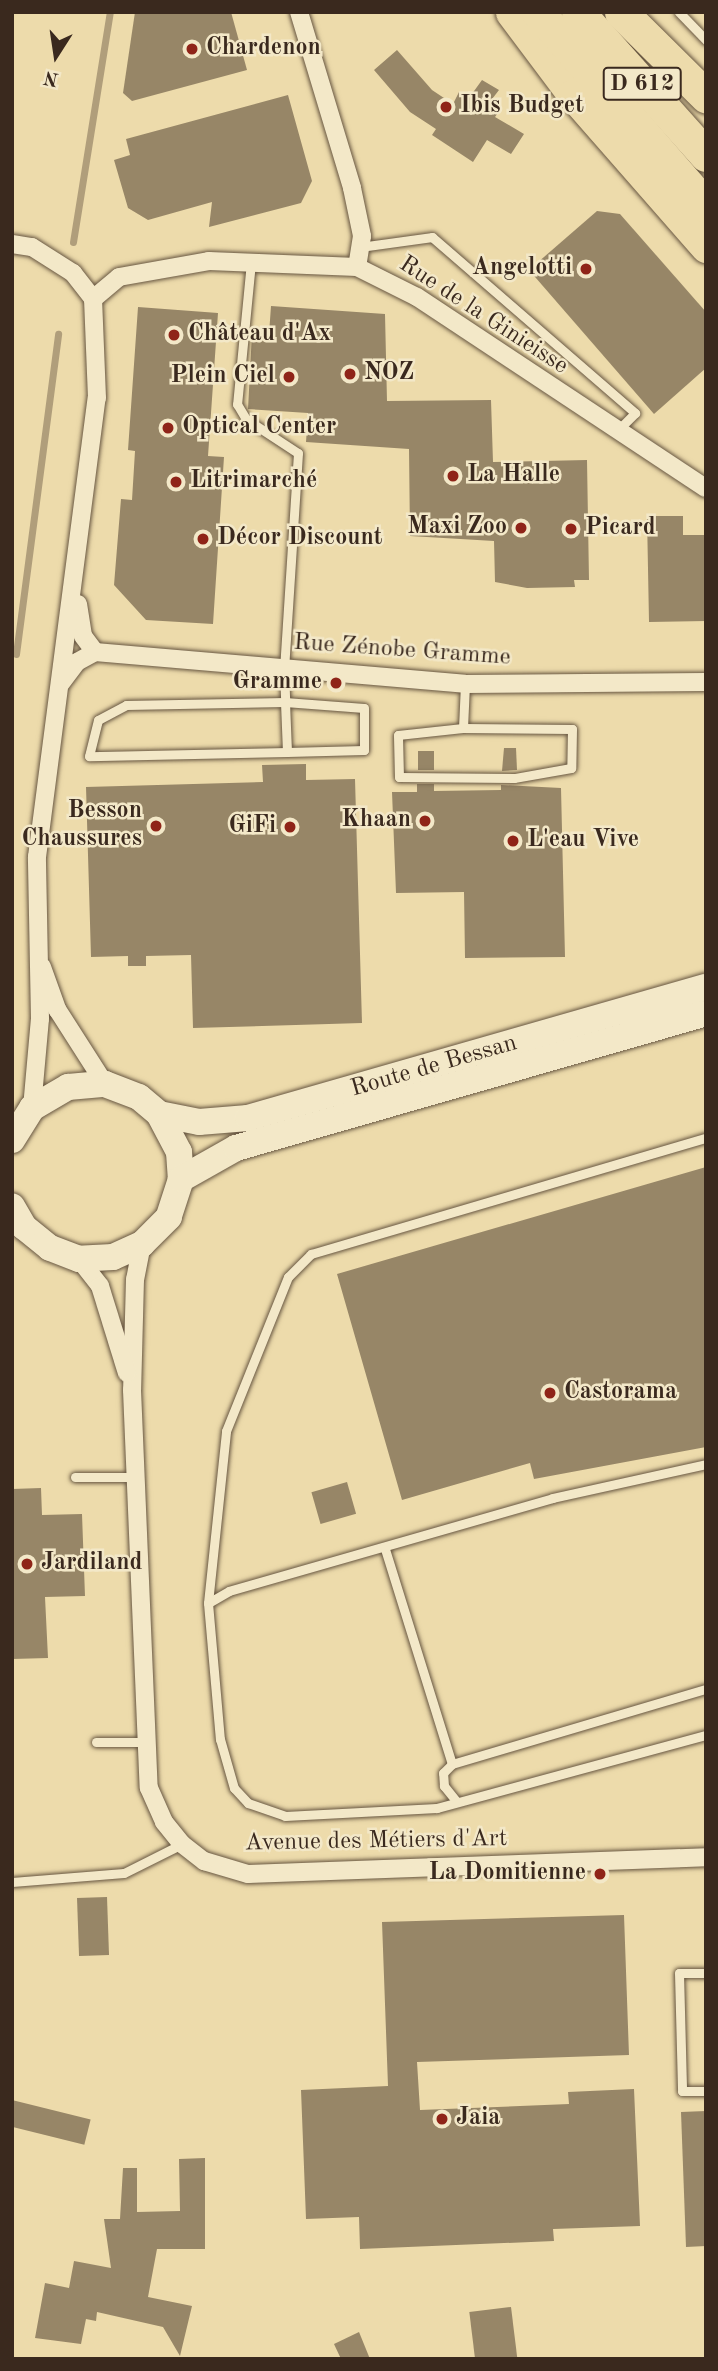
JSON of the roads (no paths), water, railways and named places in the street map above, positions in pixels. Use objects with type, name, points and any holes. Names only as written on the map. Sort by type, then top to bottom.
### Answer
[{"type":"highway","name":"D 612","points":[[512,12],[574,94],[706,246]]},
{"type":"highway","name":"D 612","points":[[538,12],[706,206]]},
{"type":"highway","name":"D 612","points":[[578,12],[706,155]]},
{"type":"highway","name":"D 612","points":[[621,12],[706,96]]},
{"type":"street","points":[[299,12],[352,188],[360,247],[357,267]]},
{"type":"street","points":[[12,244],[32,247],[73,273],[93,299],[97,398],[37,857],[35,944],[40,1019],[32,1108],[12,1140]]},
{"type":"street","name":"Rue de la Ginieisse","points":[[93,299],[119,277],[209,261],[357,267],[417,297],[706,488]]},
{"type":"street","points":[[59,686],[77,662],[95,652],[76,616],[87,532],[86,486]]},
{"type":"street","name":"Rue Zénobe Gramme","points":[[95,652],[465,684],[706,681]]},
{"type":"street","points":[[35,944],[57,1009],[104,1084]]},
{"type":"street","name":"Route de Bessan","points":[[159,1114],[200,1122],[248,1118],[706,987]]},
{"type":"street","name":"Route de Bessan","points":[[181,1179],[236,1148],[706,1013]]},
{"type":"street","points":[[16,1220],[50,1248],[79,1259],[113,1257],[142,1244],[169,1217],[181,1179],[179,1152],[159,1114],[139,1097],[104,1084],[68,1087],[32,1108]]},
{"type":"street","name":"Avenue des Métiers d'Art","points":[[142,1244],[135,1279],[132,1390],[149,1788],[164,1822],[182,1844],[204,1861],[248,1874],[706,1857]]},
{"type":"street","name":"Avenue des Métiers d'Art","points":[[79,1259],[100,1286],[132,1390]]},
{"type":"lane","points":[[679,12],[706,40]]},
{"type":"lane","points":[[360,247],[432,237],[635,413],[617,431]]},
{"type":"lane","points":[[251,262],[237,404],[246,419],[298,453],[284,667],[287,752]]},
{"type":"lane","points":[[463,728],[465,684]]},
{"type":"lane","points":[[285,702],[364,708],[364,750],[287,752],[89,756],[98,720],[126,705],[285,702]]},
{"type":"lane","points":[[463,728],[572,729],[571,768],[514,778],[400,777],[398,735],[463,728]]},
{"type":"lane","points":[[705,1735],[437,1808],[285,1816],[248,1803],[234,1788],[220,1739],[208,1603],[226,1431],[288,1277],[311,1254],[706,1138]]},
{"type":"lane","points":[[208,1603],[229,1591],[385,1549],[553,1498],[706,1464]]},
{"type":"lane","points":[[75,1477],[136,1477]]},
{"type":"lane","points":[[385,1549],[452,1764]]},
{"type":"lane","points":[[457,1802],[444,1786],[443,1773],[452,1764],[706,1689]]},
{"type":"lane","points":[[96,1742],[147,1742]]},
{"type":"lane","points":[[12,1882],[124,1873],[182,1844]]},
{"type":"lane","points":[[706,1973],[679,1973],[682,2091],[706,2091]]},
{"type":"waterway","points":[[73,242],[110,12]]},
{"type":"waterway","points":[[16,654],[58,334]]},
{"type":"place","name":"Chardenon","points":[[192,49]]},
{"type":"place","name":"Ibis Budget","points":[[446,107]]},
{"type":"place","name":"Angelotti","points":[[586,269]]},
{"type":"place","name":"Château d'Ax","points":[[174,335]]},
{"type":"place","name":"NOZ","points":[[350,374]]},
{"type":"place","name":"Plein Ciel","points":[[289,377]]},
{"type":"place","name":"Optical Center","points":[[168,428]]},
{"type":"place","name":"La Halle","points":[[453,476]]},
{"type":"place","name":"Litrimarché","points":[[176,482]]},
{"type":"place","name":"Maxi Zoo","points":[[521,528]]},
{"type":"place","name":"Picard","points":[[571,529]]},
{"type":"place","name":"Décor Discount","points":[[203,539]]},
{"type":"place","name":"Gramme","points":[[336,683]]},
{"type":"place","name":"Khaan","points":[[425,821]]},
{"type":"place","name":"Besson Chaussures","points":[[156,826]]},
{"type":"place","name":"GiFi","points":[[290,827]]},
{"type":"place","name":"L'eau Vive","points":[[513,841]]},
{"type":"place","name":"Castorama","points":[[550,1393]]},
{"type":"place","name":"Jardiland","points":[[27,1564]]},
{"type":"place","name":"La Domitienne","points":[[600,1874]]},
{"type":"place","name":"Jaia","points":[[442,2119]]}]
